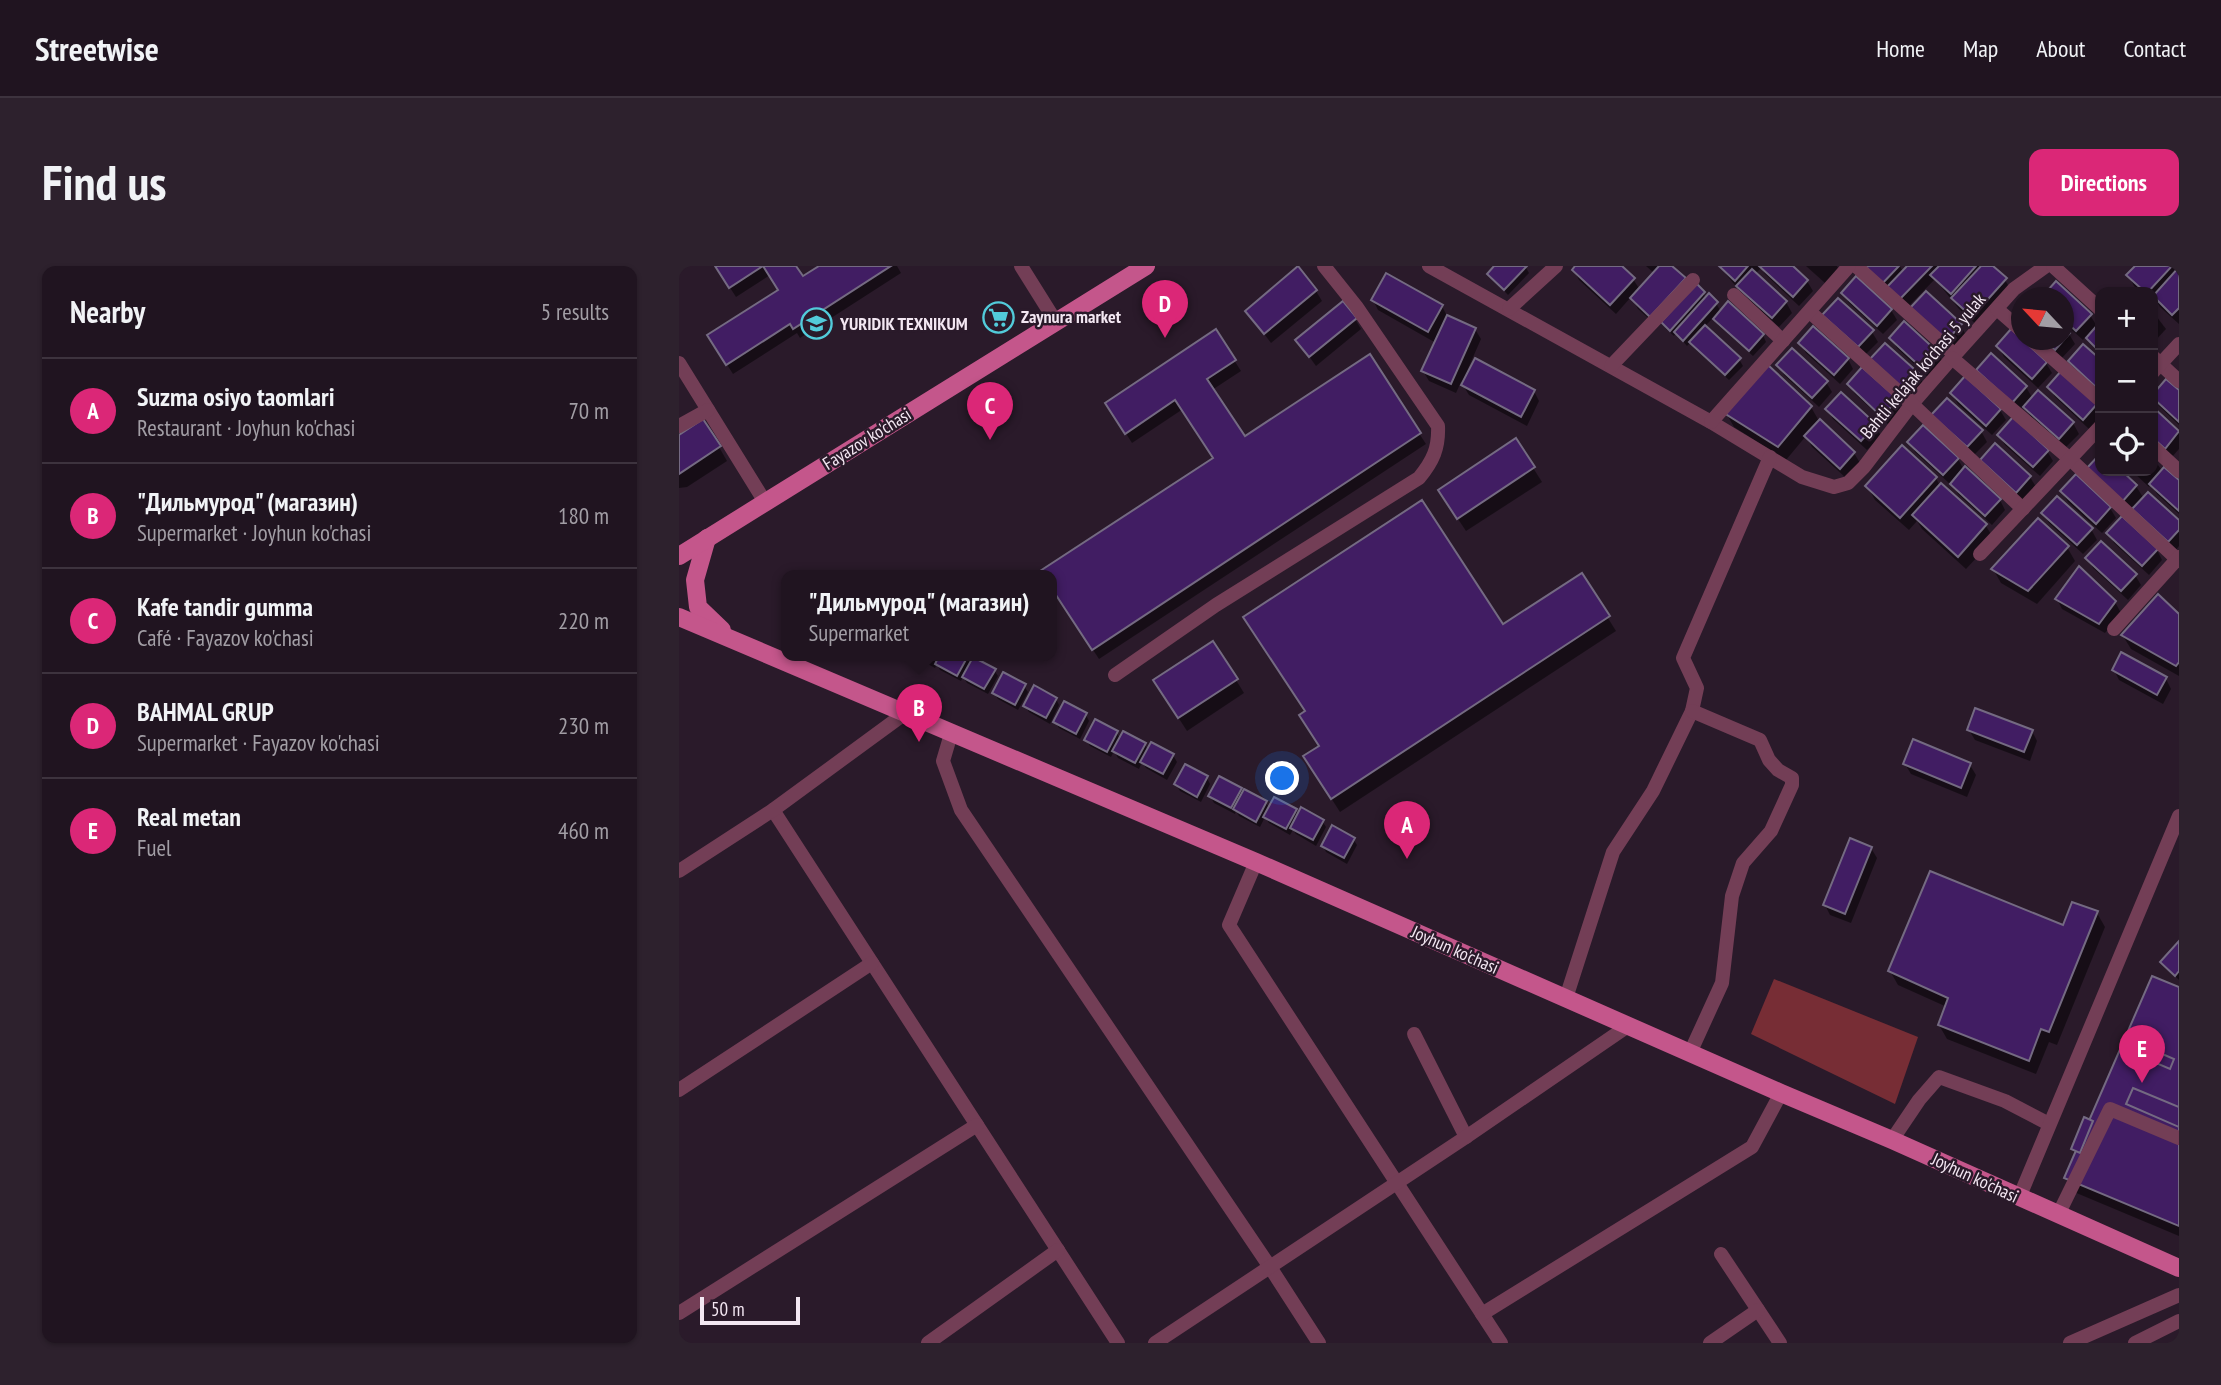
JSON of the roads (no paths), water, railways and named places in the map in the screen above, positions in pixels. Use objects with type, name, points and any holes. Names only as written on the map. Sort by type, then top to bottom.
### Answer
[{"type":"main road","name":"Fayazov ko'chasi","points":[[679,556],[1146,266]]},
{"type":"main road","points":[[708,538],[695,580],[698,607],[729,637]]},
{"type":"main road","points":[[679,617],[729,637]]},
{"type":"main road","points":[[679,631],[729,637]]},
{"type":"main road","name":"Joyhun ko'chasi","points":[[729,637],[781,660]]},
{"type":"main road","name":"Joyhun ko'chasi","points":[[784,661],[1256,862],[2179,1268]]},
{"type":"street","points":[[1021,266],[1056,322]]},
{"type":"street","points":[[1115,675],[1216,606],[1419,478],[1431,463],[1438,443],[1438,426],[1356,306],[1324,266]]},
{"type":"street","points":[[1429,266],[1770,457],[1683,658],[1697,688],[1692,711],[1653,791],[1613,852],[1566,998]]},
{"type":"street","points":[[1509,309],[1556,266]]},
{"type":"street","points":[[1711,422],[1849,266]]},
{"type":"street","points":[[1856,266],[2178,559],[2114,629]]},
{"type":"street","name":"Bahtli kelajak ko'chasi 5 yulak","points":[[1770,457],[1802,477],[1834,487],[1848,483],[1864,467],[1912,404],[2014,289],[2046,266]]},
{"type":"street","points":[[2053,266],[2095,304]]},
{"type":"street","points":[[1611,366],[1693,280]]},
{"type":"street","points":[[1734,295],[1783,341]]},
{"type":"street","points":[[1997,309],[2011,321]]},
{"type":"street","points":[[1810,313],[1912,404],[2023,509]]},
{"type":"street","points":[[2158,362],[2179,344]]},
{"type":"street","points":[[2043,350],[2095,396]]},
{"type":"street","points":[[679,363],[765,502]]},
{"type":"street","points":[[2158,366],[2179,381]]},
{"type":"street","points":[[679,426],[708,410]]},
{"type":"street","points":[[1980,554],[2095,432]]},
{"type":"street","points":[[2158,452],[2179,471]]},
{"type":"street","points":[[1690,1053],[1722,983],[1732,896],[1743,863],[1771,831],[1792,785],[1792,778],[1778,770],[1769,760],[1761,740],[1692,711]]},
{"type":"street","points":[[679,871],[773,810],[904,714]]},
{"type":"street","points":[[951,734],[943,761],[961,810],[1270,1267],[1318,1343]]},
{"type":"street","points":[[773,810],[1118,1343]]},
{"type":"street","points":[[2019,1198],[2179,816]]},
{"type":"street","points":[[1256,862],[1229,925],[1501,1343]]},
{"type":"street","points":[[679,1090],[872,963]]},
{"type":"street","points":[[1155,1343],[1628,1026]]},
{"type":"street","points":[[1414,1034],[1466,1137]]},
{"type":"street","points":[[1892,1140],[1919,1100],[1939,1077],[2004,1101],[2049,1124]]},
{"type":"street","points":[[1482,1314],[1752,1147],[1781,1093]]},
{"type":"street","points":[[2058,1215],[2110,1109],[2179,1138]]},
{"type":"street","points":[[679,1313],[977,1125]]},
{"type":"street","points":[[928,1343],[1058,1250]]},
{"type":"street","points":[[1721,1254],[1780,1343]]},
{"type":"street","points":[[2070,1343],[2179,1296]]},
{"type":"street","points":[[1710,1343],[1758,1310]]},
{"type":"street","points":[[2135,1343],[2179,1321]]},
{"type":"place","name":"Zaynura market","points":[[998,317]]},
{"type":"place","name":"YURIDIK TEXNIKUM","points":[[817,324]]},
{"type":"place","name":"BAHMAL GRUP","points":[[1165,338]]},
{"type":"place","name":"Kafe tandir gumma","points":[[990,440]]},
{"type":"place","name":"\"Дильмурод\" (магазин)","points":[[919,742]]},
{"type":"place","name":"Suzma osiyo taomlari","points":[[1407,859]]},
{"type":"place","name":"Real metan","points":[[2142,1083]]}]
